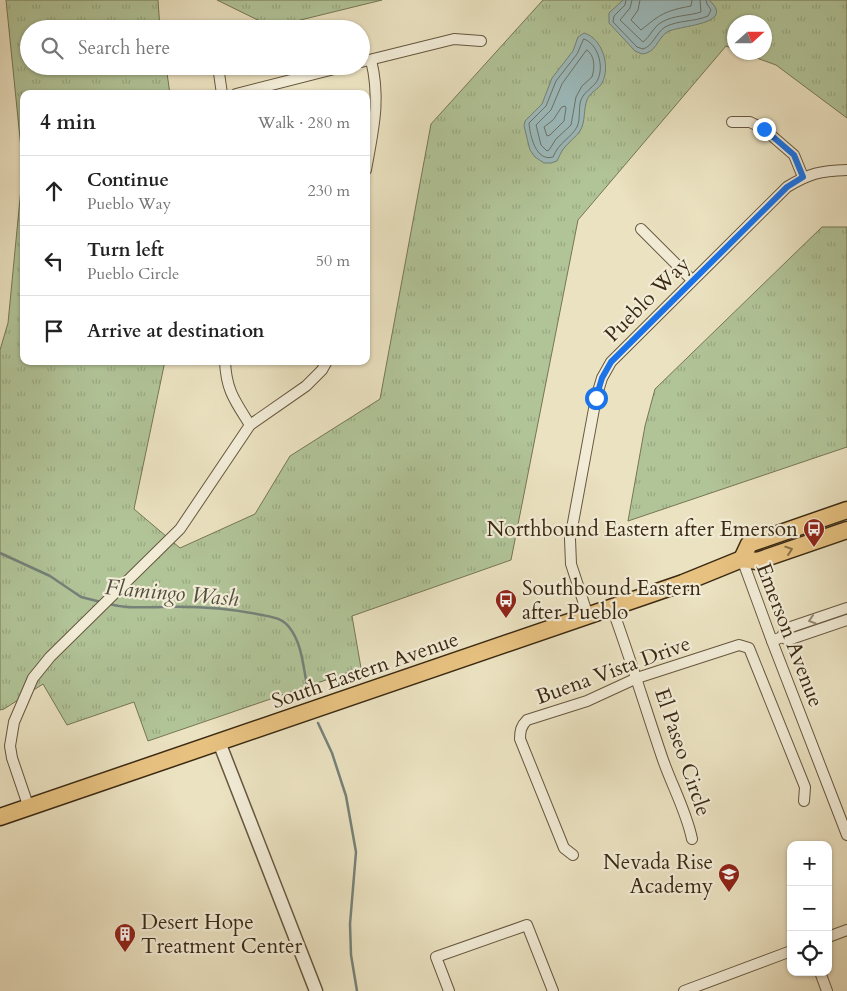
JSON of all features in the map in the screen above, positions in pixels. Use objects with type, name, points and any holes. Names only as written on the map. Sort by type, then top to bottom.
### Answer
[{"type":"main road","name":"South Eastern Avenue","points":[[742,559],[749,544],[847,510]]},
{"type":"main road","name":"South Eastern Avenue","points":[[0,818],[612,608],[683,583],[742,559],[757,562],[847,530]]},
{"type":"street","points":[[370,60],[454,39],[481,41]]},
{"type":"street","points":[[370,69],[376,80],[377,109],[370,148]]},
{"type":"street","points":[[219,75],[221,90]]},
{"type":"street","points":[[252,90],[311,75]]},
{"type":"street","points":[[732,122],[750,122],[764,129],[794,155],[803,177]]},
{"type":"street","name":"Pueblo Way","points":[[588,616],[571,564],[570,539],[596,398],[602,378],[611,362],[787,187],[803,177],[820,171],[847,170]]},
{"type":"street","points":[[641,229],[692,280]]},
{"type":"street","points":[[225,365],[231,395],[250,425]]},
{"type":"street","points":[[29,808],[12,758],[10,746],[14,722],[33,678],[50,656],[180,529],[250,425],[306,386],[325,365]]},
{"type":"street","name":"Emerson Avenue","points":[[742,559],[772,641],[843,812],[847,835]]},
{"type":"street","name":"El Paseo Circle","points":[[612,608],[637,678],[662,758],[689,826],[692,839]]},
{"type":"street","points":[[772,641],[782,637],[785,629],[847,608]]},
{"type":"street","points":[[782,637],[788,640],[847,620]]},
{"type":"street","name":"Buena Vista Drive","points":[[573,855],[564,848],[520,739],[520,730],[523,724],[527,720],[587,701],[637,678],[739,644],[750,648],[805,787],[804,801]]},
{"type":"street","points":[[219,742],[316,991]]},
{"type":"street","points":[[450,991],[436,957],[527,925],[553,991]]},
{"type":"street","points":[[832,936],[847,930]]},
{"type":"street","points":[[684,991],[787,953]]},
{"type":"street","points":[[821,976],[827,991]]},
{"type":"green space","points":[[6,0],[158,0],[159,20],[20,20],[20,75],[167,75],[169,90],[20,90],[20,138]]},
{"type":"green space","points":[[217,0],[382,0],[301,20],[258,20]]},
{"type":"green space","points":[[543,0],[847,0],[847,118],[776,65],[762,60],[772,60],[772,15],[727,15],[727,46],[578,220],[511,560],[352,616],[361,668],[148,741],[134,702],[67,725],[43,684],[0,710],[0,350],[8,323],[20,199],[20,365],[164,365],[134,509],[180,548],[255,514],[290,456],[380,399],[431,124]]},
{"type":"green space","points":[[822,227],[847,227],[847,447],[628,521],[645,426],[655,389]]},
{"type":"water","points":[[623,0],[709,0],[716,8],[716,15],[703,23],[667,32],[650,51],[642,54],[635,51],[609,23],[609,13]]},
{"type":"water","points":[[584,33],[596,41],[600,47],[605,61],[605,76],[602,83],[587,100],[580,131],[564,148],[557,161],[544,163],[535,157],[530,150],[524,126],[525,121],[542,104],[552,78],[573,51],[578,37]]},
{"type":"waterway","name":"Flamingo Wash","points":[[0,553],[50,576],[81,597],[101,602]]},
{"type":"waterway","name":"Flamingo Wash","points":[[109,604],[129,607],[212,608],[277,618],[286,624],[297,640],[307,685]]},
{"type":"waterway","name":"Flamingo Wash","points":[[318,723],[332,753],[346,796],[356,852],[350,924],[351,955],[357,991]]},
{"type":"place","name":"Northbound Eastern after Emerson","points":[[814,548]]},
{"type":"place","name":"Southbound Eastern after Pueblo","points":[[506,619]]},
{"type":"place","name":"Nevada Rise Academy","points":[[729,893]]},
{"type":"place","name":"Desert Hope Treatment Center","points":[[125,953]]},
{"type":"route","points":[[596,398],[602,378],[611,362],[787,187],[803,177],[794,155],[764,129]]}]
